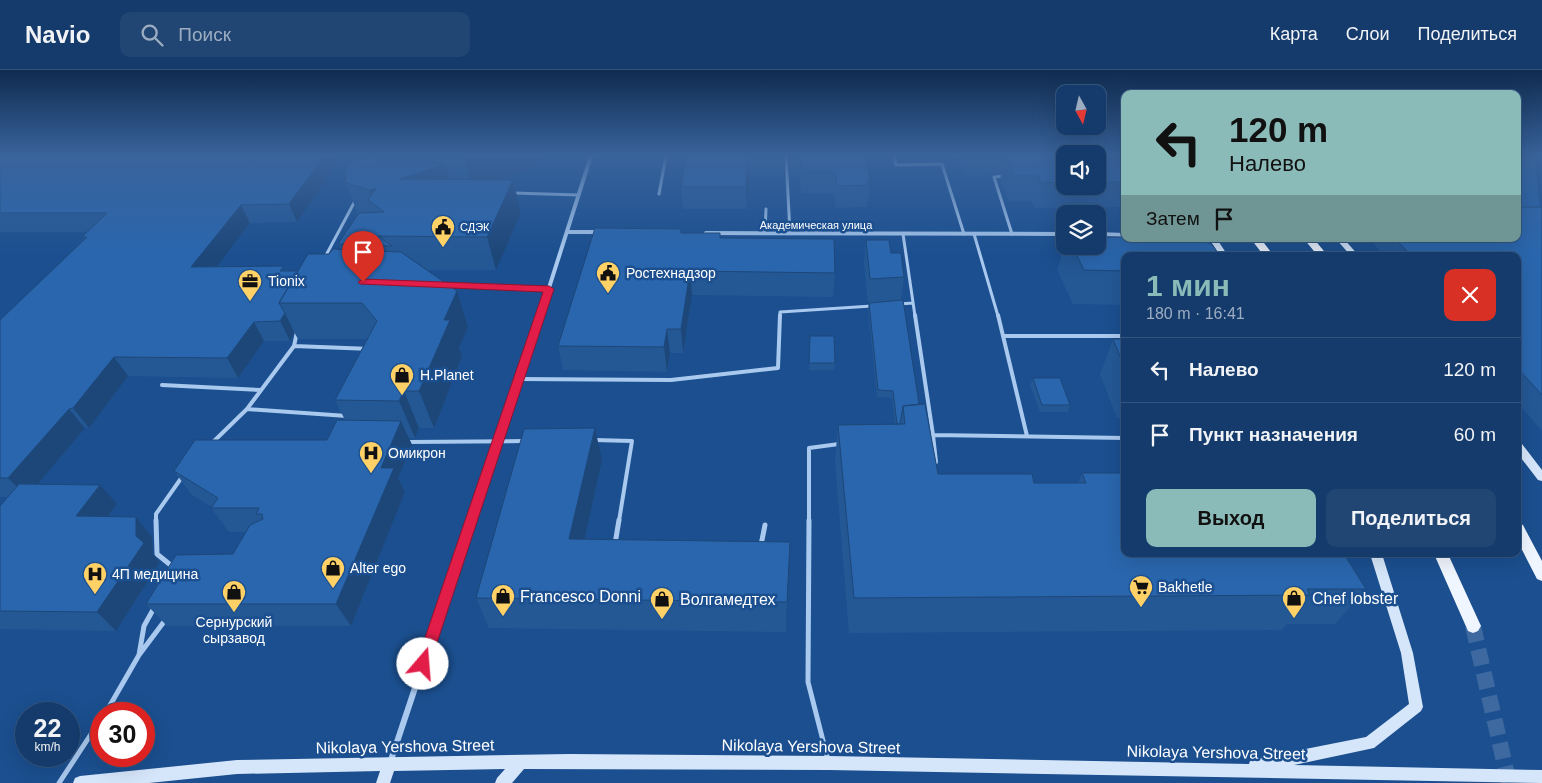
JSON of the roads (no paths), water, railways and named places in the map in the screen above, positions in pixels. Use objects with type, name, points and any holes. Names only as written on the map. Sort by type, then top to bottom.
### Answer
[{"type":"main road","points":[[1258,242],[1266,252]]},
{"type":"main road","points":[[1311,242],[1320,252]]},
{"type":"main road","points":[[1343,242],[1351,252]]},
{"type":"main road","points":[[1521,451],[1542,477]]},
{"type":"main road","points":[[1521,535],[1542,575]]},
{"type":"main road","points":[[1238,770],[1369,743],[1416,707],[1407,653],[1377,557]]},
{"type":"main road","points":[[1442,557],[1473,626]]},
{"type":"main road","points":[[502,783],[521,762]]},
{"type":"main road","name":"Nikolaya Yershova Street","points":[[80,783],[237,767],[521,762],[829,763],[1542,777]]},
{"type":"main road","points":[[383,783],[389,764]]},
{"type":"street","points":[[389,764],[549,289],[581,189]]},
{"type":"street","points":[[568,232],[606,232]]},
{"type":"street","name":"Академическая улица","points":[[695,233],[1056,234]]},
{"type":"street","points":[[1106,234],[1121,235]]},
{"type":"lane","points":[[659,194],[660,189]]},
{"type":"lane","points":[[788,189],[790,234]]},
{"type":"lane","points":[[950,189],[964,234]]},
{"type":"lane","points":[[998,189],[1012,234]]},
{"type":"lane","points":[[510,192],[579,195]]},
{"type":"lane","points":[[321,263],[359,195]]},
{"type":"lane","points":[[765,234],[766,209]]},
{"type":"lane","points":[[903,234],[933,434],[936,468]]},
{"type":"lane","points":[[974,234],[1004,336],[1027,436]]},
{"type":"lane","points":[[435,284],[549,289]]},
{"type":"lane","points":[[895,304],[913,303]]},
{"type":"lane","points":[[518,379],[671,380],[778,368],[780,312],[876,306]]},
{"type":"lane","points":[[208,447],[247,409],[294,346],[294,338],[299,330]]},
{"type":"lane","points":[[1004,336],[1121,336]]},
{"type":"lane","points":[[247,409],[345,418],[368,371],[370,349],[294,346]]},
{"type":"lane","points":[[162,385],[260,390]]},
{"type":"lane","points":[[923,436],[933,434],[1121,438]]},
{"type":"lane","points":[[399,442],[532,440]]},
{"type":"lane","points":[[586,440],[632,441],[615,546],[625,546]]},
{"type":"lane","points":[[829,763],[814,712],[808,682],[809,448],[847,444]]},
{"type":"lane","points":[[170,577],[175,569],[157,554],[156,514],[183,475]]},
{"type":"lane","points":[[751,547],[761,547],[765,525]]},
{"type":"lane","points":[[139,655],[144,626],[157,602]]},
{"type":"lane","points":[[112,702],[139,655],[162,627],[170,612]]},
{"type":"lane","points":[[59,783],[90,736]]},
{"type":"tunnel","points":[[1473,626],[1509,783]]},
{"type":"place","name":"СДЭК","points":[[443,248]]},
{"type":"place","name":"Ростехнадзор","points":[[608,294]]},
{"type":"place","name":"Tionix","points":[[250,302]]},
{"type":"place","name":"H.Planet","points":[[402,396]]},
{"type":"place","name":"Омикрон","points":[[371,474]]},
{"type":"place","name":"Alter ego","points":[[333,589]]},
{"type":"place","name":"4П медицина","points":[[95,595]]},
{"type":"place","name":"Bakhetle","points":[[1141,608]]},
{"type":"place","name":"Сернурский сырзавод","points":[[234,613]]},
{"type":"place","name":"Francesco Donni","points":[[503,617]]},
{"type":"place","name":"Chef lobster","points":[[1294,619]]},
{"type":"place","name":"Волгамедтех","points":[[662,620]]}]
